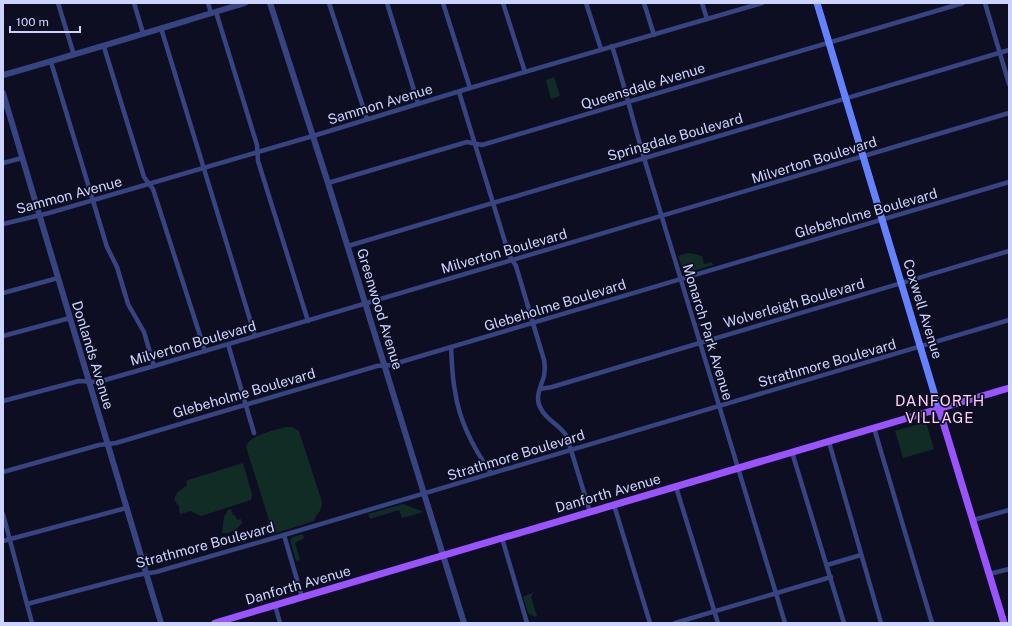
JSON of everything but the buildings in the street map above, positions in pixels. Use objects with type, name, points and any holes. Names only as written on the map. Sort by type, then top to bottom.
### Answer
[{"type":"main road","name":"Coxwell Avenue","points":[[817,3],[1004,623]]},
{"type":"main road","name":"Danforth Avenue","points":[[215,623],[1009,388]]},
{"type":"street","points":[[58,3],[74,55]]},
{"type":"street","points":[[134,3],[143,34]]},
{"type":"street","points":[[208,3],[213,13],[257,145],[258,161],[308,321]]},
{"type":"street","points":[[3,75],[104,47],[160,28],[245,3]]},
{"type":"street","name":"Greenwood Avenue","points":[[270,3],[348,246],[464,623]]},
{"type":"street","points":[[329,3],[367,119]]},
{"type":"street","points":[[387,3],[418,103]]},
{"type":"street","points":[[443,3],[470,88]]},
{"type":"street","points":[[503,3],[525,72]]},
{"type":"street","points":[[586,3],[602,49]]},
{"type":"street","points":[[644,3],[654,35]]},
{"type":"street","points":[[702,3],[707,19]]},
{"type":"street","name":"Sammon Avenue","points":[[3,224],[49,214],[313,136],[418,103],[762,3]]},
{"type":"street","name":"Queensdale Avenue","points":[[328,183],[468,142],[482,146],[963,3]]},
{"type":"street","points":[[985,3],[1009,84]]},
{"type":"street","points":[[160,28],[255,336]]},
{"type":"street","name":"Monarch Park Avenue","points":[[612,46],[629,108],[718,406],[785,623]]},
{"type":"street","points":[[104,47],[144,177],[153,189],[205,351]]},
{"type":"street","name":"Springdale Boulevard","points":[[348,246],[1009,50]]},
{"type":"street","points":[[51,62],[107,247],[117,267],[128,304],[144,332],[154,366]]},
{"type":"street","points":[[459,92],[509,255],[516,266],[545,368],[538,399],[541,409],[549,419],[565,432],[590,512]]},
{"type":"street","name":"Donlands Avenue","points":[[3,93],[161,623]]},
{"type":"street","name":"Milverton Boulevard","points":[[3,401],[79,380],[98,382],[154,366],[1009,113]]},
{"type":"street","points":[[3,163],[22,158]]},
{"type":"street","name":"Glebeholme Boulevard","points":[[3,472],[107,444],[116,443],[377,366],[385,366],[451,347],[1009,182]]},
{"type":"street","name":"Wolverleigh Boulevard","points":[[540,389],[552,387],[699,342],[1009,251]]},
{"type":"street","points":[[3,293],[58,278]]},
{"type":"street","points":[[3,336],[70,318]]},
{"type":"street","name":"Strathmore Boulevard","points":[[27,604],[156,572],[284,535],[1009,320]]},
{"type":"street","points":[[228,344],[254,433]]},
{"type":"street","points":[[451,347],[454,391],[459,413],[479,456],[491,474]]},
{"type":"street","points":[[874,428],[932,623]]},
{"type":"street","points":[[829,442],[881,623]]},
{"type":"street","points":[[792,452],[844,623]]},
{"type":"street","points":[[676,487],[718,623]]},
{"type":"street","points":[[614,506],[650,623]]},
{"type":"street","points":[[3,541],[126,508]]},
{"type":"street","points":[[973,520],[1009,510]]},
{"type":"street","points":[[3,514],[32,623]]},
{"type":"street","points":[[284,535],[302,597]]},
{"type":"street","points":[[502,538],[527,623]]},
{"type":"street","points":[[827,566],[861,555]]},
{"type":"street","points":[[989,574],[1009,569]]},
{"type":"street","points":[[675,623],[831,577]]},
{"type":"street","points":[[275,605],[280,623]]},
{"type":"green space","points":[[554,77],[560,96],[551,99],[546,80]]},
{"type":"green space","points":[[688,253],[702,256],[704,264],[712,262],[713,265],[687,273],[684,272],[678,256]]},
{"type":"green space","points":[[926,422],[934,449],[903,458],[895,431]]},
{"type":"green space","points":[[286,427],[292,427],[299,431],[322,506],[314,521],[273,534],[267,520],[270,523],[246,447],[252,439],[257,436]]},
{"type":"green space","points":[[243,463],[252,494],[251,500],[201,516],[190,511],[181,514],[179,512],[179,506],[176,503],[175,497],[178,492],[187,486],[186,482],[188,480]]},
{"type":"green space","points":[[403,504],[424,512],[402,518],[399,510],[370,519],[368,514]]},
{"type":"green space","points":[[231,509],[233,515],[235,515],[237,520],[241,519],[242,523],[234,531],[222,533],[224,517],[228,510]]},
{"type":"green space","points":[[303,534],[304,538],[295,543],[300,560],[296,561],[290,540],[293,537]]},
{"type":"green space","points":[[534,592],[531,597],[537,616],[535,617],[528,613],[523,597]]},
{"type":"district","name":"DANFORTH VILLAGE","points":[[940,410]]}]
